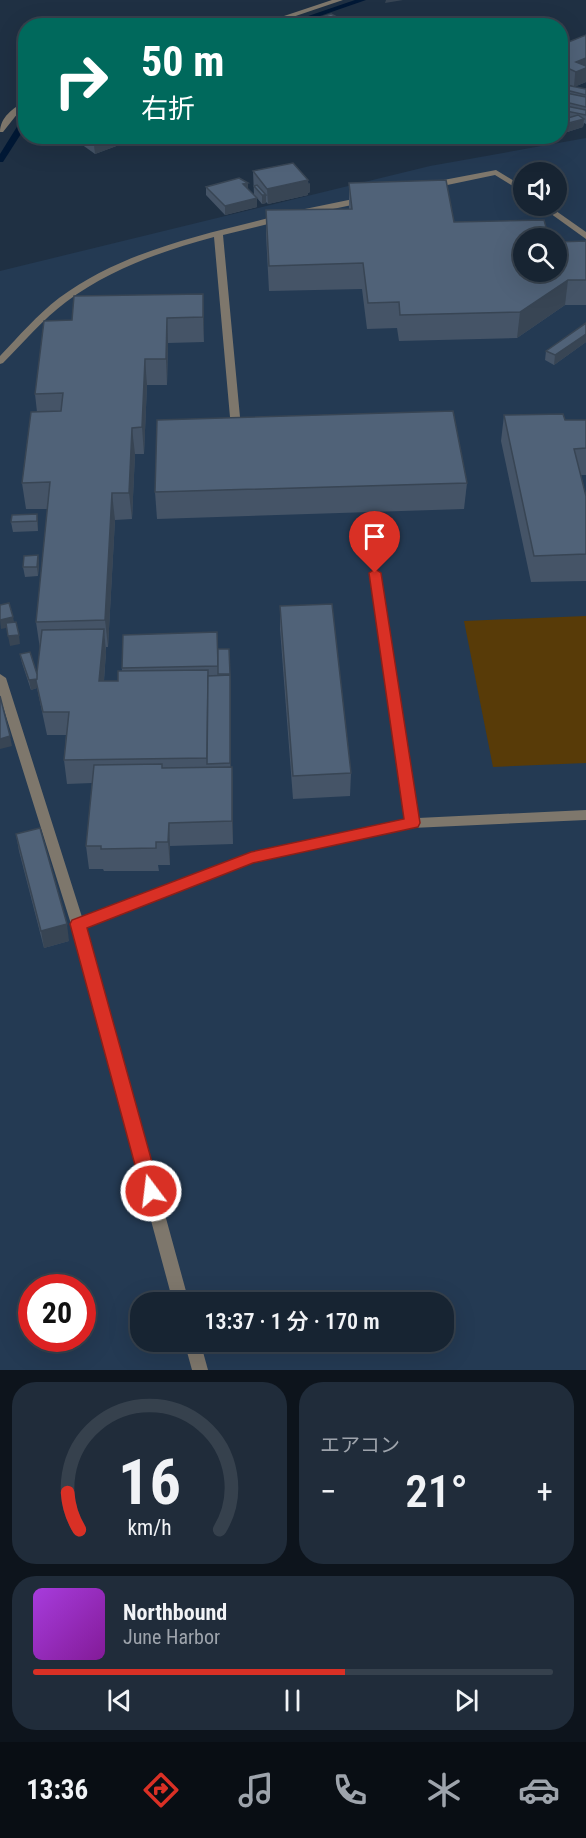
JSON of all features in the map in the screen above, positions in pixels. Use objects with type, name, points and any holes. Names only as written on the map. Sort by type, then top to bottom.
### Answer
[{"type":"street","points":[[282,18],[339,0]]},
{"type":"street","points":[[0,130],[18,109]]},
{"type":"street","points":[[419,188],[496,172],[513,184]]},
{"type":"street","points":[[0,362],[63,300],[129,261],[218,233],[375,197]]},
{"type":"street","points":[[558,216],[586,236]]},
{"type":"street","points":[[218,233],[235,417]]},
{"type":"street","points":[[375,573],[412,823]]},
{"type":"street","points":[[0,678],[78,924],[178,1292]]},
{"type":"street","points":[[78,924],[251,858],[412,823],[586,815]]},
{"type":"street","points":[[195,1352],[200,1370]]},
{"type":"shaded area","points":[[586,138],[586,1370],[0,1370],[0,271],[430,166],[553,144],[568,144],[568,141]]},
{"type":"shaded area","points":[[586,616],[586,763],[493,767],[464,621]]},
{"type":"building","points":[[331,14],[339,18],[319,18]]},
{"type":"building","points":[[586,35],[586,58],[576,62],[586,68],[576,72],[568,68],[568,42]]},
{"type":"building","points":[[568,85],[586,89],[586,95],[568,90]]},
{"type":"building","points":[[568,93],[586,97],[586,107],[568,103]]},
{"type":"building","points":[[568,106],[586,110],[586,115],[568,111]]},
{"type":"building","points":[[578,115],[584,119],[568,123],[568,118]]},
{"type":"building","points":[[293,163],[308,180],[267,189],[253,171]]},
{"type":"building","points":[[239,178],[248,183],[243,184],[257,198],[225,206],[206,187]]},
{"type":"building","points":[[446,180],[454,222],[544,220],[546,228],[513,228],[513,282],[565,282],[520,312],[400,315],[399,302],[368,303],[363,263],[269,266],[266,210],[352,209],[349,183]]},
{"type":"building","points":[[257,185],[266,195],[262,195],[254,186]]},
{"type":"building","points":[[586,241],[586,280],[568,280],[567,242]]},
{"type":"building","points":[[203,294],[203,317],[167,318],[166,359],[145,359],[142,427],[132,428],[129,493],[112,493],[105,620],[36,622],[50,482],[22,483],[31,412],[61,411],[63,393],[35,394],[44,321],[72,320],[74,296]]},
{"type":"building","points":[[586,323],[586,334],[555,355],[546,351]]},
{"type":"building","points":[[453,411],[467,483],[155,492],[157,420]]},
{"type":"building","points":[[563,414],[565,420],[586,420],[586,448],[574,449],[586,496],[586,554],[534,556],[504,415]]},
{"type":"building","points":[[37,514],[37,521],[11,522],[12,515]]},
{"type":"building","points":[[38,555],[37,567],[23,567],[24,556]]},
{"type":"building","points":[[9,603],[13,617],[0,620],[0,605]]},
{"type":"building","points":[[332,604],[351,773],[293,776],[280,606]]},
{"type":"building","points":[[16,622],[19,635],[8,636],[6,623]]},
{"type":"building","points":[[104,629],[99,681],[118,681],[118,671],[208,670],[207,758],[64,760],[69,712],[43,712],[36,681],[42,630]]},
{"type":"building","points":[[217,632],[218,666],[122,668],[123,635]]},
{"type":"building","points":[[218,649],[229,649],[230,674],[218,674]]},
{"type":"building","points":[[30,652],[37,679],[29,680],[20,654]]},
{"type":"building","points":[[230,675],[230,763],[207,764],[208,676]]},
{"type":"building","points":[[0,696],[10,736],[0,739]]},
{"type":"building","points":[[162,764],[162,768],[232,767],[232,821],[169,823],[168,842],[156,842],[156,848],[101,849],[101,846],[86,846],[94,765]]},
{"type":"building","points":[[40,828],[67,924],[41,931],[16,834]]},
{"type":"waterway","points":[[307,18],[362,0]]},
{"type":"waterway","points":[[0,160],[18,132]]},
{"type":"route","points":[[151,1191],[78,924],[251,858],[412,823],[375,573]]}]
